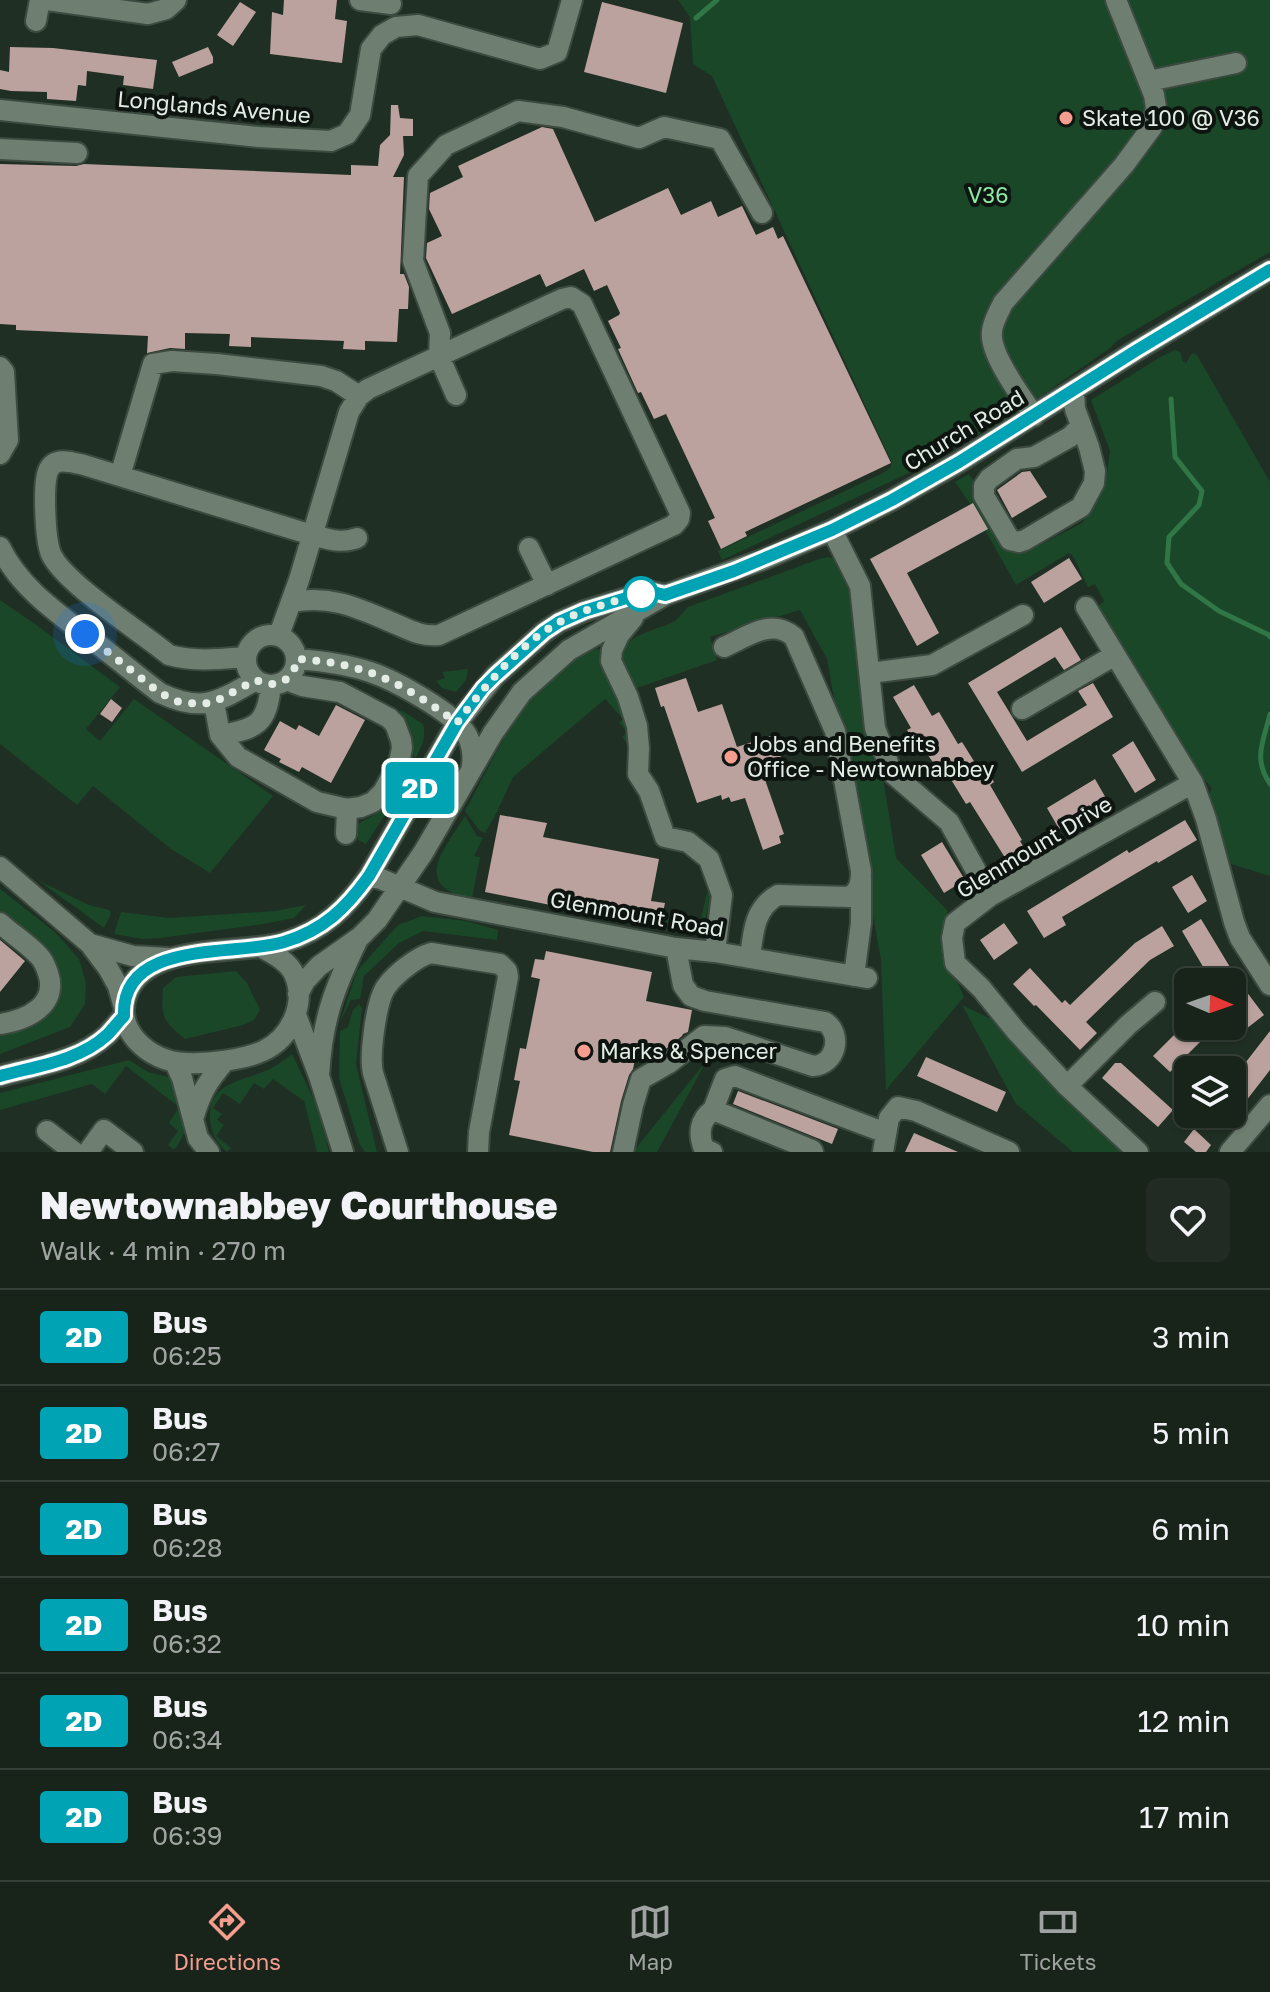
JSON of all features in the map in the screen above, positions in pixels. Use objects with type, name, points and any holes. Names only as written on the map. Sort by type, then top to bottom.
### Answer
[{"type":"street","points":[[36,21],[40,0]]},
{"type":"street","points":[[47,0],[148,14],[166,9],[176,0]]},
{"type":"street","points":[[360,0],[392,2],[396,27],[418,25],[540,59],[557,52],[572,0]]},
{"type":"street","points":[[1034,416],[992,344],[992,329],[1003,303],[1124,165],[1152,127],[1156,108],[1149,81],[1116,0]]},
{"type":"street","name":"Longlands Avenue","points":[[0,110],[259,137],[331,141],[347,134],[360,115],[371,49],[382,35],[396,27]]},
{"type":"street","points":[[1149,81],[1236,63]]},
{"type":"street","points":[[456,395],[439,356],[440,333],[413,261],[418,176],[446,145],[518,111],[563,117],[639,138],[664,127],[720,139],[762,213]]},
{"type":"street","points":[[0,149],[77,153]]},
{"type":"street","name":"Church Road","points":[[298,994],[319,966],[360,937],[377,920],[423,853],[493,733],[522,692],[569,650],[665,595],[734,571],[832,530],[919,485],[1270,270]]},
{"type":"street","points":[[279,635],[292,602],[349,412],[359,396],[368,389],[562,299],[571,297],[582,304],[680,513],[674,525],[439,635],[426,636],[328,599],[292,602]]},
{"type":"street","points":[[120,476],[153,364],[172,361],[217,364],[321,376],[336,381],[359,396]]},
{"type":"street","points":[[0,367],[4,372],[8,440],[0,454]]},
{"type":"street","points":[[1074,391],[1075,409],[1081,426],[1095,471],[1094,483],[1081,507],[1025,540],[1010,540],[984,496],[984,486],[1017,459],[1034,457],[1070,437],[1081,426]]},
{"type":"street","points":[[246,657],[199,659],[169,655],[85,590],[55,561],[47,542],[45,484],[49,468],[55,462],[65,460],[312,535],[338,541],[357,538]]},
{"type":"street","points":[[832,530],[860,586],[875,728],[892,773],[949,822],[990,896]]},
{"type":"street","points":[[0,547],[21,580],[40,600],[160,693],[179,702],[214,702],[271,682],[296,667],[292,644],[279,635],[257,638],[246,657],[247,666],[271,682],[340,692],[389,718],[399,731],[402,748],[399,763],[383,792],[373,802],[347,809],[317,802],[238,757],[220,735],[214,702]]},
{"type":"street","points":[[529,548],[547,585]]},
{"type":"street","name":"Church Road","points":[[261,947],[284,942],[315,929],[335,916],[352,899],[462,728],[483,688],[544,632],[584,611],[649,591],[665,595]]},
{"type":"street","points":[[1086,607],[1193,783],[1240,938],[1270,985]]},
{"type":"street","points":[[638,612],[619,635],[611,661],[628,697],[637,726],[638,774],[649,791],[665,837],[688,842],[709,859],[722,895],[715,952]]},
{"type":"street","points":[[870,673],[932,665],[1023,615]]},
{"type":"street","points":[[724,647],[771,627],[780,628],[794,637],[835,731],[861,871],[861,883],[849,897],[778,895],[770,899],[760,911],[754,928],[750,958]]},
{"type":"street","points":[[1022,709],[1115,655]]},
{"type":"street","points":[[297,659],[341,664],[371,672],[421,697],[462,728],[473,751],[471,771]]},
{"type":"street","points":[[220,735],[248,729],[259,723],[266,711],[271,682]]},
{"type":"street","points":[[462,728],[522,692]]},
{"type":"street","name":"Glenmount Drive","points":[[1138,1152],[1067,1086],[955,963],[952,938],[955,923],[990,896],[1193,783]]},
{"type":"street","points":[[346,834],[347,809]]},
{"type":"street","points":[[0,867],[90,944],[118,986],[124,1010],[128,1029],[151,1053],[175,1063],[200,1064],[263,1051],[283,1038],[296,1015],[298,994],[294,975],[287,965],[261,947],[171,958],[148,968],[133,982],[124,1010],[106,1036],[84,1051],[61,1060],[0,1076]]},
{"type":"street","name":"Glenmount Road","points":[[369,876],[435,902],[676,948],[861,977],[861,871]]},
{"type":"street","points":[[0,923],[40,957],[51,984],[49,995],[38,1011],[0,1024]]},
{"type":"street","points":[[319,1076],[320,1047],[331,1001],[360,937]]},
{"type":"street","points":[[90,944],[133,956],[171,958]]},
{"type":"street","points":[[623,1152],[641,1079],[669,1063],[704,1036],[725,1037],[813,1066],[828,1062],[832,1055],[835,1034],[833,1027],[825,1022],[691,996],[683,985],[676,948]]},
{"type":"street","points":[[398,1152],[373,1073],[372,1049],[381,998],[386,987],[411,963],[431,953],[500,964],[507,971],[478,1152]]},
{"type":"street","points":[[1067,1086],[1155,1002]]},
{"type":"street","points":[[296,1015],[343,1152]]},
{"type":"street","points":[[197,1140],[201,1093],[225,1061]]},
{"type":"street","points":[[175,1063],[182,1078],[197,1140]]},
{"type":"street","points":[[712,1152],[704,1149],[700,1129],[713,1110],[725,1079],[735,1076],[884,1142],[889,1118],[898,1107],[916,1111],[1009,1152]]},
{"type":"street","points":[[1230,1152],[1270,1105]]},
{"type":"street","points":[[713,1110],[813,1152]]},
{"type":"street","points":[[88,1152],[104,1130],[133,1152]]},
{"type":"street","points":[[47,1131],[74,1152]]},
{"type":"green space","name":"V36","points":[[678,0],[1270,0],[1270,252],[1118,340],[1020,412],[909,473],[722,560],[718,551],[883,473],[892,463],[712,76],[693,64],[690,17]]},
{"type":"green space","points":[[1175,350],[1180,352],[1186,363],[1192,353],[1197,355],[1270,482],[1270,876],[1231,864],[1208,798],[1212,788],[1191,765],[1099,606],[1104,601],[1095,584],[1088,587],[1073,556],[1069,553],[1016,585],[955,482],[969,474],[1025,553],[1082,523],[1105,487],[1110,451],[1091,400]]},
{"type":"green space","points":[[828,557],[836,559],[850,576],[896,858],[947,910],[950,966],[964,997],[886,1090],[881,960],[827,659],[800,610],[710,637],[717,660],[634,689],[622,657],[624,647],[629,642],[675,621],[688,607]]},
{"type":"green space","points":[[0,600],[120,687],[86,729],[100,741],[134,699],[273,796],[210,873],[171,849],[93,786],[77,805],[0,744]]},
{"type":"green space","points":[[596,649],[606,651],[627,713],[629,746],[622,737],[627,732],[619,723],[623,719],[605,699],[513,777],[485,833],[479,830],[465,811],[517,718],[551,677],[572,661]]},
{"type":"green space","points":[[468,669],[466,680],[456,692],[442,688],[436,681],[445,678],[442,672]]},
{"type":"green space","points":[[401,710],[423,724],[424,738],[414,761],[409,727],[397,720]]},
{"type":"green space","points":[[386,808],[388,810],[366,844],[358,840],[358,824]]},
{"type":"green space","points":[[465,816],[477,836],[483,838],[474,856],[480,857],[472,899],[453,893],[442,885],[437,876],[441,854]]},
{"type":"green space","points":[[39,881],[89,905],[109,910],[111,914],[104,928]]},
{"type":"green space","points":[[0,889],[55,932],[79,959],[86,983],[85,1004],[70,1027],[0,1054],[0,1026],[12,1024],[51,984],[0,920]]},
{"type":"green space","points":[[707,892],[710,893],[706,918],[698,930],[684,933],[659,929],[662,918],[669,919],[669,914],[701,919]]},
{"type":"green space","points":[[306,905],[294,918],[263,924],[160,938],[143,939],[114,934],[121,912],[169,918],[275,911]]},
{"type":"green space","points":[[422,916],[466,921],[498,930],[497,940],[423,931],[399,943],[364,976],[360,999],[351,1000],[340,1022],[357,971],[398,925]]},
{"type":"green space","points":[[236,971],[247,983],[260,1010],[254,1020],[185,1039],[167,1022],[162,1006],[163,988],[176,977]]},
{"type":"green space","points":[[359,1004],[362,1008],[356,1064],[377,1152],[365,1152],[359,1143],[339,1078],[340,1031],[348,1027],[353,1010]]},
{"type":"green space","points":[[962,1005],[1016,1031],[1131,1152],[1073,1152],[1016,1104]]},
{"type":"green space","points":[[292,1054],[319,1110],[329,1152],[317,1152],[304,1101],[273,1079],[264,1089],[254,1083],[240,1104],[223,1093],[213,1108],[222,1114],[217,1120],[224,1125],[216,1136],[231,1148],[227,1152],[217,1142],[212,1130],[210,1109],[213,1100],[224,1087],[269,1069]]},
{"type":"green space","points":[[129,1060],[148,1072],[176,1079],[185,1132],[176,1148],[168,1145],[178,1131],[169,1123],[179,1107],[126,1066],[105,1094],[92,1084],[0,1110],[0,1093]]},
{"type":"green space","points":[[707,1060],[657,1152],[633,1152]]},
{"type":"building","points":[[284,0],[337,0],[335,19],[347,21],[342,63],[270,54],[272,12],[283,15]]},
{"type":"building","points":[[240,2],[256,12],[233,46],[217,35]]},
{"type":"building","points":[[602,2],[683,23],[666,93],[584,72]]},
{"type":"building","points":[[10,47],[53,48],[157,60],[153,89],[123,85],[124,76],[87,71],[86,86],[78,85],[76,101],[47,99],[47,92],[0,89],[0,70],[9,72]]},
{"type":"building","points":[[208,47],[213,63],[179,77],[172,62]]},
{"type":"building","points":[[391,105],[398,105],[400,118],[413,119],[413,136],[403,136],[404,155],[393,177],[404,177],[400,274],[404,274],[409,287],[408,309],[399,309],[397,342],[365,341],[365,350],[343,349],[344,341],[251,337],[251,347],[229,346],[230,334],[185,333],[185,349],[170,348],[147,353],[148,336],[16,330],[16,325],[0,324],[0,164],[84,164],[351,175],[351,165],[378,166],[380,145],[390,135]]},
{"type":"building","points":[[542,127],[553,129],[595,222],[668,188],[681,215],[711,201],[718,217],[742,206],[756,235],[773,227],[778,239],[783,236],[891,463],[745,532],[747,536],[721,549],[708,521],[715,518],[666,414],[654,419],[618,349],[621,348],[608,321],[620,313],[607,285],[594,291],[584,269],[546,287],[540,274],[452,314],[426,258],[427,243],[442,236],[429,209],[430,193],[463,177],[458,166]]},
{"type":"building","points":[[1030,471],[1047,497],[1012,518],[997,490],[1022,472]]},
{"type":"building","points":[[973,503],[988,529],[907,573],[939,633],[917,646],[870,559]]},
{"type":"building","points":[[1069,558],[1082,579],[1044,603],[1031,582]]},
{"type":"building","points":[[1061,627],[1081,660],[1064,670],[1055,657],[997,692],[1027,741],[1087,705],[1078,691],[1093,683],[1113,717],[1022,772],[968,683]]},
{"type":"building","name":"Jobs and Benefits Office - Newtownabbey","points":[[686,678],[698,712],[722,704],[737,747],[773,735],[784,766],[763,774],[784,834],[779,836],[781,843],[763,850],[745,798],[731,802],[729,797],[722,800],[721,795],[697,803],[655,688]]},
{"type":"building","points":[[914,685],[932,716],[939,712],[958,744],[962,742],[982,774],[987,771],[994,782],[990,785],[1027,853],[1009,864],[970,802],[966,804],[947,773],[942,776],[907,730],[911,728],[893,697]]},
{"type":"building","points":[[111,699],[122,708],[112,722],[100,714]]},
{"type":"building","points":[[336,705],[365,720],[331,783],[302,767],[299,772],[264,750],[280,721],[296,730],[299,725],[319,736]]},
{"type":"building","points":[[1133,741],[1156,780],[1135,793],[1112,755]]},
{"type":"building","points":[[1095,779],[1107,800],[1059,829],[1047,808]]},
{"type":"building","points":[[500,815],[547,823],[543,837],[659,859],[651,901],[665,903],[660,927],[485,892]]},
{"type":"building","points":[[1185,820],[1197,840],[1062,917],[1066,925],[1044,938],[1027,911],[1127,850],[1129,853]]},
{"type":"building","points":[[942,842],[965,880],[944,893],[921,855]]},
{"type":"building","points":[[1192,875],[1207,901],[1188,913],[1172,887]]},
{"type":"building","points":[[1201,919],[1231,968],[1204,968],[1182,931]]},
{"type":"building","points":[[1004,923],[1018,943],[994,960],[980,940]]},
{"type":"building","points":[[1162,926],[1174,946],[1150,960],[1086,1022],[1097,1033],[1080,1050],[1013,984],[1030,968],[1062,1003],[1065,1000],[1070,1005],[1135,943]]},
{"type":"building","points":[[0,940],[25,961],[0,992]]},
{"type":"building","name":"Marks & Spencer","points":[[546,951],[652,972],[646,1001],[692,1010],[688,1032],[662,1052],[637,1050],[621,1101],[610,1152],[593,1152],[509,1135],[520,1081],[514,1080],[520,1048],[526,1049],[540,979],[531,977],[535,959],[544,960]]},
{"type":"building","points":[[1246,991],[1264,1015],[1246,1029]]},
{"type":"building","points":[[1270,1031],[1270,1070],[1246,1101],[1246,1062]]},
{"type":"building","points":[[1174,1035],[1174,1040],[1202,1040],[1186,1056],[1174,1056],[1174,1068],[1170,1072],[1153,1056]]},
{"type":"building","points":[[926,1057],[1006,1092],[997,1112],[917,1076]]},
{"type":"building","points":[[1115,1063],[1121,1063],[1173,1110],[1158,1127],[1102,1078]]},
{"type":"building","points":[[738,1091],[838,1129],[832,1144],[733,1104]]},
{"type":"building","points":[[1194,1129],[1211,1145],[1206,1152],[1196,1152],[1184,1142]]},
{"type":"building","points":[[914,1133],[958,1152],[905,1152]]},
{"type":"waterway","points":[[696,18],[717,0]]},
{"type":"waterway","points":[[1171,399],[1175,457],[1202,491],[1199,505],[1169,537],[1167,563],[1181,584],[1219,611],[1270,637]]},
{"type":"waterway","points":[[1270,714],[1261,758],[1270,784]]},
{"type":"bus line","name":"2D","points":[[0,1076],[61,1060],[84,1051],[106,1036],[124,1016],[123,1004],[133,982],[148,968],[194,953],[284,942],[315,929],[335,916],[369,876],[457,723],[483,688],[524,649],[559,622],[649,591],[665,595],[734,571],[832,530],[959,462],[1270,270]]},
{"type":"place","name":"Skate 100 @ V36","points":[[1066,118]]},
{"type":"place","name":"Jobs and Benefits Office - Newtownabbey","points":[[731,757]]},
{"type":"place","name":"Marks & Spencer","points":[[584,1051]]},
{"type":"route","points":[[85,634],[160,693],[179,702],[214,702],[256,680],[263,684],[279,684],[292,674],[297,659],[318,660],[386,678],[421,697],[457,723],[483,688],[544,632],[584,611],[649,591],[641,594]]}]
